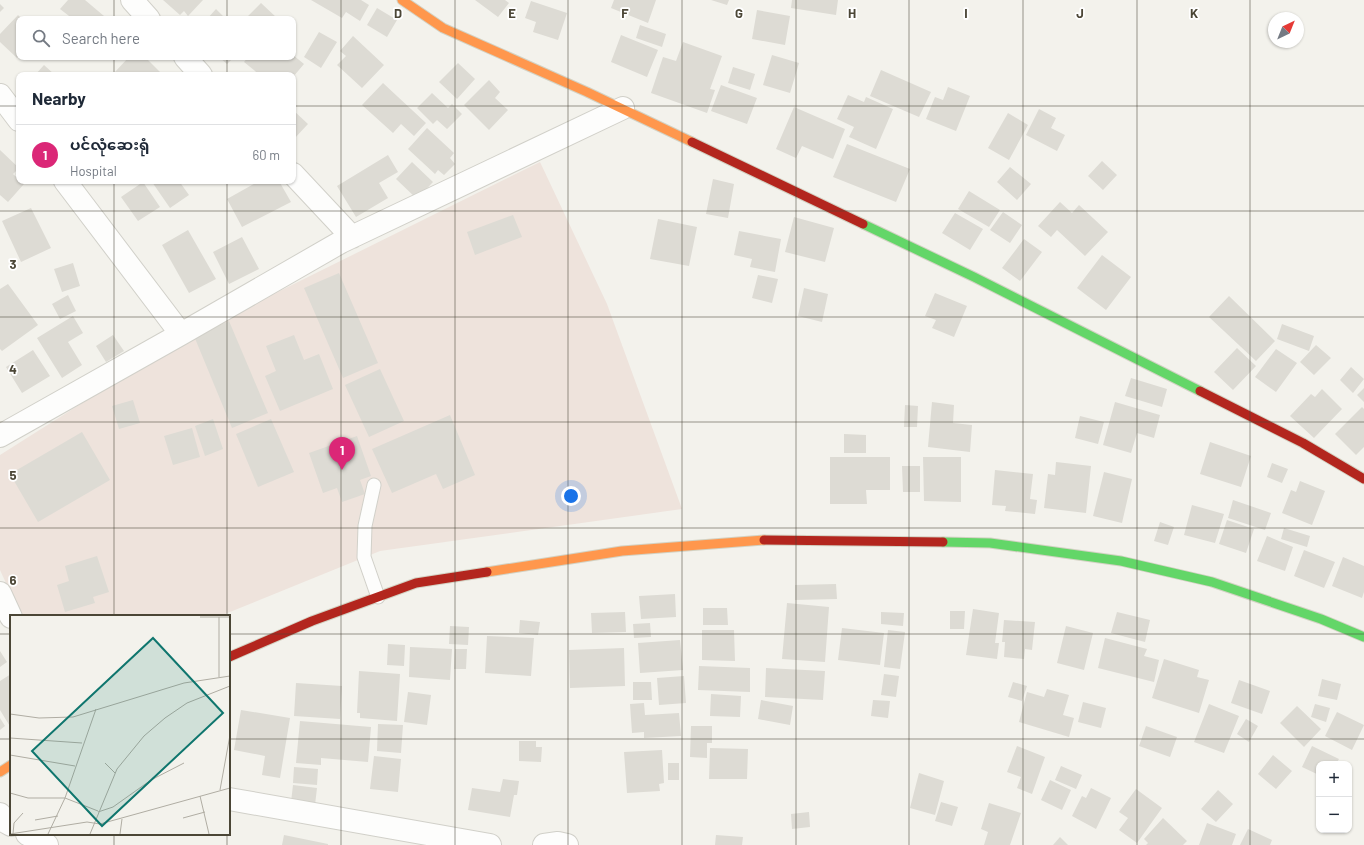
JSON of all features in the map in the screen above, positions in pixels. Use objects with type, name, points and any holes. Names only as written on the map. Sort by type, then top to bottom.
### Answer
[{"type":"main road","points":[[402,0],[443,28],[623,108],[974,277],[1303,443],[1364,479]]},
{"type":"main road","points":[[230,657],[312,621],[416,583],[622,551],[761,540],[990,543],[1121,562],[1212,582],[1321,619],[1364,637]]},
{"type":"main road","points":[[0,772],[10,766]]},
{"type":"street","points":[[132,0],[146,16]]},
{"type":"street","points":[[188,60],[198,72]]},
{"type":"street","points":[[0,95],[16,116]]},
{"type":"street","points":[[0,436],[341,242],[623,108]]},
{"type":"street","points":[[296,177],[352,237]]},
{"type":"street","points":[[67,184],[181,334]]},
{"type":"street","points":[[0,593],[10,615]]},
{"type":"street","points":[[230,799],[490,845]]},
{"type":"street","points":[[0,814],[4,821],[10,824]]},
{"type":"street","points":[[29,835],[47,845]]},
{"type":"street","points":[[544,845],[558,842],[568,845]]},
{"type":"lane","points":[[374,485],[365,526],[364,557],[378,597]]},
{"type":"shaded area","points":[[540,162],[607,304],[682,509],[380,551],[222,615],[21,615],[0,570],[0,455],[185,338]]},
{"type":"building","points":[[68,0],[85,0],[104,16],[69,16],[60,9]]},
{"type":"building","points":[[163,0],[203,0],[188,16],[184,11],[180,15]]},
{"type":"building","points":[[311,0],[361,0],[369,5],[360,21],[346,12],[342,18]]},
{"type":"building","points":[[475,0],[505,0],[509,3],[498,17]]},
{"type":"building","points":[[614,0],[656,0],[648,23],[611,8]]},
{"type":"building","points":[[711,0],[729,0],[727,5]]},
{"type":"building","points":[[792,0],[838,0],[836,15],[791,8]]},
{"type":"building","points":[[531,1],[567,13],[558,40],[533,32],[536,22],[525,18]]},
{"type":"building","points":[[261,3],[275,16],[248,16]]},
{"type":"building","points":[[0,4],[4,8],[0,12]]},
{"type":"building","points":[[377,8],[397,20],[387,37],[367,25]]},
{"type":"building","points":[[216,9],[223,16],[210,16]]},
{"type":"building","points":[[757,10],[790,16],[785,45],[752,39]]},
{"type":"building","points":[[16,17],[16,57],[0,42],[0,34]]},
{"type":"building","points":[[640,25],[666,34],[662,47],[636,38]]},
{"type":"building","points":[[319,32],[337,42],[321,68],[304,57]]},
{"type":"building","points":[[621,35],[658,50],[647,77],[611,62]]},
{"type":"building","points":[[353,36],[384,65],[362,88],[337,65],[346,56],[340,51]]},
{"type":"building","points":[[683,42],[722,56],[710,89],[715,90],[707,113],[651,93],[663,57],[676,61]]},
{"type":"building","points":[[772,55],[799,63],[790,93],[763,85]]},
{"type":"building","points":[[296,57],[304,64],[296,73],[296,72],[256,72],[244,62],[246,60],[296,60]]},
{"type":"building","points":[[126,60],[148,60],[160,72],[115,72]]},
{"type":"building","points":[[222,60],[231,60],[227,64]]},
{"type":"building","points":[[458,63],[475,79],[457,99],[439,82]]},
{"type":"building","points":[[44,65],[52,72],[38,72]]},
{"type":"building","points":[[733,67],[755,74],[750,90],[728,83]]},
{"type":"building","points":[[881,70],[931,92],[919,117],[870,96]]},
{"type":"building","points":[[489,80],[500,92],[495,98],[508,110],[489,130],[464,105]]},
{"type":"building","points":[[383,83],[426,123],[414,136],[401,124],[393,133],[362,105]]},
{"type":"building","points":[[721,85],[757,98],[747,124],[711,111]]},
{"type":"building","points":[[948,87],[970,96],[956,131],[926,119],[935,97],[943,100]]},
{"type":"building","points":[[432,93],[448,108],[452,104],[462,114],[447,129],[437,120],[433,124],[417,108]]},
{"type":"building","points":[[848,95],[864,102],[866,97],[893,109],[876,149],[849,137],[854,127],[837,119]]},
{"type":"building","points":[[794,107],[845,129],[833,159],[802,146],[796,158],[776,149]]},
{"type":"building","points":[[1039,109],[1056,118],[1051,128],[1065,135],[1057,151],[1026,135]]},
{"type":"building","points":[[296,113],[308,124],[296,137]]},
{"type":"building","points":[[1008,113],[1028,125],[1009,160],[988,148]]},
{"type":"building","points":[[427,128],[454,153],[450,158],[455,164],[444,175],[438,170],[435,174],[408,149]]},
{"type":"building","points":[[847,144],[910,169],[896,202],[833,177]]},
{"type":"building","points":[[0,150],[16,165],[16,171],[13,174],[16,177],[16,184],[24,184],[8,202],[0,195]]},
{"type":"building","points":[[388,155],[398,172],[379,183],[388,198],[356,217],[337,186]]},
{"type":"building","points":[[1102,161],[1117,175],[1103,190],[1088,176]]},
{"type":"building","points":[[412,162],[433,182],[417,199],[396,179]]},
{"type":"building","points":[[1010,167],[1031,184],[1017,200],[997,182]]},
{"type":"building","points":[[713,179],[734,184],[728,218],[706,214]]},
{"type":"building","points":[[140,184],[144,184],[160,207],[138,221],[121,197]]},
{"type":"building","points":[[153,184],[181,184],[189,195],[170,208]]},
{"type":"building","points":[[254,184],[281,184],[291,202],[242,227],[227,199]]},
{"type":"building","points":[[969,191],[1000,210],[989,227],[958,209]]},
{"type":"building","points":[[1060,202],[1072,213],[1079,205],[1108,232],[1085,256],[1057,230],[1051,237],[1038,226]]},
{"type":"building","points":[[31,208],[51,248],[21,262],[2,221]]},
{"type":"building","points":[[1003,212],[1022,225],[1010,243],[990,230]]},
{"type":"building","points":[[955,213],[983,229],[970,250],[942,233]]},
{"type":"building","points":[[513,215],[522,237],[475,255],[467,232]]},
{"type":"building","points":[[794,217],[834,228],[825,262],[785,252]]},
{"type":"building","points":[[658,219],[697,227],[689,266],[650,259]]},
{"type":"building","points":[[188,230],[216,279],[189,293],[162,245]]},
{"type":"building","points":[[739,231],[781,239],[775,272],[750,267],[752,259],[734,255]]},
{"type":"building","points":[[242,237],[259,269],[229,284],[213,252]]},
{"type":"building","points":[[1024,239],[1042,252],[1020,281],[1002,268]]},
{"type":"building","points":[[1102,255],[1131,277],[1106,310],[1077,288]]},
{"type":"building","points":[[73,263],[80,286],[62,292],[54,269]]},
{"type":"building","points":[[339,273],[378,363],[343,378],[304,288]]},
{"type":"building","points":[[758,275],[778,279],[772,303],[752,298]]},
{"type":"building","points":[[8,284],[38,325],[2,351],[0,349],[0,289]]},
{"type":"building","points":[[804,288],[828,294],[822,322],[798,316]]},
{"type":"building","points":[[935,293],[967,306],[954,337],[932,328],[936,320],[925,316]]},
{"type":"building","points":[[68,295],[76,311],[60,319],[52,304]]},
{"type":"building","points":[[1229,296],[1275,341],[1256,361],[1209,317]]},
{"type":"building","points":[[73,316],[83,333],[68,342],[82,365],[62,378],[37,338]]},
{"type":"building","points":[[229,321],[268,413],[232,428],[194,336]]},
{"type":"building","points":[[1282,324],[1314,336],[1309,351],[1277,339]]},
{"type":"building","points":[[113,335],[124,351],[106,362],[96,346]]},
{"type":"building","points":[[294,335],[304,360],[319,354],[333,389],[280,411],[265,376],[276,371],[266,346]]},
{"type":"building","points":[[1316,345],[1331,358],[1314,375],[1300,362]]},
{"type":"building","points":[[1237,348],[1256,366],[1233,390],[1214,372]]},
{"type":"building","points":[[1276,349],[1297,363],[1276,392],[1255,377]]},
{"type":"building","points":[[33,350],[50,376],[22,393],[6,367]]},
{"type":"building","points":[[1351,367],[1364,379],[1353,393],[1340,380]]},
{"type":"building","points":[[380,369],[404,421],[369,437],[345,385]]},
{"type":"building","points":[[1131,378],[1167,389],[1162,407],[1125,396]]},
{"type":"building","points":[[1364,388],[1364,402],[1357,395]]},
{"type":"building","points":[[1322,389],[1342,409],[1314,438],[1290,416],[1311,394],[1315,397]]},
{"type":"building","points":[[133,400],[140,423],[119,429],[112,406]]},
{"type":"building","points":[[932,402],[954,405],[953,423],[972,425],[970,452],[928,447]]},
{"type":"building","points":[[1115,402],[1160,415],[1154,438],[1137,433],[1131,453],[1103,445]]},
{"type":"building","points":[[905,405],[918,406],[917,427],[904,427]]},
{"type":"building","points":[[1362,407],[1364,409],[1364,447],[1356,455],[1335,434]]},
{"type":"building","points":[[450,415],[475,475],[443,489],[436,474],[392,493],[372,449]]},
{"type":"building","points":[[1080,416],[1104,422],[1098,444],[1075,438]]},
{"type":"building","points":[[213,419],[223,449],[205,456],[195,426]]},
{"type":"building","points":[[271,419],[294,472],[258,487],[236,434]]},
{"type":"building","points":[[192,428],[200,457],[173,465],[164,436]]},
{"type":"building","points":[[82,432],[110,480],[38,522],[10,474]]},
{"type":"building","points":[[844,434],[866,435],[866,453],[844,453]]},
{"type":"building","points":[[357,436],[371,476],[360,480],[365,494],[342,502],[337,488],[323,493],[309,453]]},
{"type":"building","points":[[1210,442],[1251,456],[1241,487],[1200,474]]},
{"type":"building","points":[[830,457],[890,457],[890,490],[866,490],[867,504],[830,504]]},
{"type":"building","points":[[923,457],[961,457],[961,502],[924,501]]},
{"type":"building","points":[[1056,462],[1091,466],[1086,513],[1044,508],[1048,474],[1055,475]]},
{"type":"building","points":[[1272,463],[1288,469],[1282,483],[1267,477]]},
{"type":"building","points":[[902,466],[920,466],[920,492],[903,492]]},
{"type":"building","points":[[995,470],[1033,474],[1030,499],[1037,500],[1035,514],[1005,511],[1006,506],[992,505]]},
{"type":"building","points":[[1104,472],[1132,479],[1122,523],[1093,516]]},
{"type":"building","points":[[1300,481],[1325,491],[1312,525],[1282,513],[1291,490],[1296,492]]},
{"type":"building","points":[[1233,500],[1271,513],[1265,530],[1228,518]]},
{"type":"building","points":[[1192,505],[1224,514],[1215,543],[1184,535]]},
{"type":"building","points":[[1227,520],[1254,529],[1246,553],[1219,544]]},
{"type":"building","points":[[1160,522],[1174,527],[1168,545],[1154,541]]},
{"type":"building","points":[[1284,528],[1310,536],[1307,547],[1281,539]]},
{"type":"building","points":[[1267,536],[1293,547],[1285,571],[1257,561]]},
{"type":"building","points":[[1304,550],[1335,562],[1324,588],[1294,576]]},
{"type":"building","points":[[97,556],[109,592],[93,597],[95,603],[65,612],[57,585],[69,581],[65,566]]},
{"type":"building","points":[[1343,557],[1364,566],[1364,592],[1362,598],[1332,586]]},
{"type":"building","points":[[836,584],[837,599],[795,600],[795,585]]},
{"type":"building","points":[[675,594],[676,617],[641,619],[639,596]]},
{"type":"building","points":[[787,603],[829,607],[825,662],[782,659]]},
{"type":"building","points":[[703,608],[727,608],[728,625],[703,625]]},
{"type":"building","points":[[973,609],[999,613],[995,643],[999,643],[997,659],[966,655]]},
{"type":"building","points":[[950,611],[965,611],[964,629],[950,629]]},
{"type":"building","points":[[625,612],[626,632],[592,633],[591,613]]},
{"type":"building","points":[[881,612],[904,613],[903,626],[881,624]]},
{"type":"building","points":[[1117,612],[1150,620],[1145,642],[1111,633]]},
{"type":"building","points":[[520,620],[540,622],[538,635],[519,633]]},
{"type":"building","points":[[1004,620],[1035,622],[1032,650],[1025,649],[1024,659],[1004,657],[1005,642],[1002,642]]},
{"type":"building","points":[[650,623],[651,637],[634,638],[633,624]]},
{"type":"building","points":[[450,626],[469,627],[468,645],[449,644]]},
{"type":"building","points":[[1066,626],[1093,633],[1084,670],[1057,663]]},
{"type":"building","points":[[842,628],[884,633],[880,665],[838,660]]},
{"type":"building","points":[[702,630],[734,630],[735,661],[702,660]]},
{"type":"building","points":[[888,630],[905,632],[900,669],[884,667]]},
{"type":"building","points":[[487,636],[534,638],[531,676],[485,673]]},
{"type":"building","points":[[1105,638],[1147,649],[1144,656],[1159,660],[1154,682],[1098,668]]},
{"type":"building","points":[[680,640],[683,670],[640,673],[638,643]]},
{"type":"building","points":[[388,644],[405,645],[404,666],[387,665]]},
{"type":"building","points":[[410,647],[452,649],[450,680],[409,677]]},
{"type":"building","points":[[624,648],[625,686],[570,688],[569,650]]},
{"type":"building","points":[[455,649],[467,649],[466,669],[454,669]]},
{"type":"building","points":[[0,651],[7,662],[0,667]]},
{"type":"building","points":[[1164,659],[1199,670],[1197,677],[1209,680],[1199,713],[1152,698]]},
{"type":"building","points":[[699,666],[750,668],[750,692],[698,690]]},
{"type":"building","points":[[766,668],[825,671],[823,700],[765,697]]},
{"type":"building","points":[[359,671],[400,674],[397,721],[360,718],[360,713],[357,713]]},
{"type":"building","points":[[884,674],[899,676],[896,697],[881,695]]},
{"type":"building","points":[[10,675],[10,726],[0,710],[0,681]]},
{"type":"building","points":[[684,676],[686,703],[659,705],[657,678]]},
{"type":"building","points":[[1322,679],[1341,684],[1337,700],[1318,696]]},
{"type":"building","points":[[1239,680],[1270,691],[1262,714],[1231,703]]},
{"type":"building","points":[[633,682],[651,682],[652,700],[633,700]]},
{"type":"building","points":[[1013,682],[1027,686],[1022,701],[1008,697]]},
{"type":"building","points":[[296,683],[342,686],[340,719],[294,716]]},
{"type":"building","points":[[1047,689],[1069,695],[1063,715],[1074,718],[1069,737],[1019,722],[1027,692],[1044,697]]},
{"type":"building","points":[[408,692],[431,695],[427,725],[404,722]]},
{"type":"building","points":[[711,694],[741,696],[740,717],[710,716]]},
{"type":"building","points":[[761,700],[793,706],[790,725],[758,719]]},
{"type":"building","points":[[873,700],[890,701],[888,718],[871,716]]},
{"type":"building","points":[[1083,702],[1106,708],[1101,728],[1078,722]]},
{"type":"building","points":[[644,703],[645,715],[679,713],[681,736],[644,738],[644,732],[632,733],[630,704]]},
{"type":"building","points":[[1209,704],[1239,716],[1224,753],[1194,742]]},
{"type":"building","points":[[1315,704],[1330,708],[1326,722],[1311,717]]},
{"type":"building","points":[[1297,706],[1321,729],[1304,747],[1280,723]]},
{"type":"building","points":[[241,710],[290,718],[280,778],[262,775],[265,756],[234,750]]},
{"type":"building","points":[[1337,712],[1364,725],[1352,750],[1325,736]]},
{"type":"building","points":[[0,718],[5,726],[0,730]]},
{"type":"building","points":[[1246,719],[1258,726],[1249,742],[1237,734]]},
{"type":"building","points":[[300,721],[371,727],[368,762],[321,758],[321,765],[296,763]]},
{"type":"building","points":[[378,724],[403,725],[401,753],[377,751]]},
{"type":"building","points":[[691,726],[712,726],[712,743],[707,743],[707,758],[690,757]]},
{"type":"building","points":[[1146,726],[1177,737],[1170,757],[1139,746]]},
{"type":"building","points":[[519,741],[536,741],[536,747],[542,747],[541,762],[519,761]]},
{"type":"building","points":[[1017,746],[1045,757],[1032,794],[1017,788],[1021,777],[1007,772]]},
{"type":"building","points":[[1312,746],[1339,759],[1338,761],[1316,761],[1316,774],[1302,767]]},
{"type":"building","points":[[710,748],[748,749],[747,779],[709,779]]},
{"type":"building","points":[[662,750],[664,783],[659,784],[660,791],[627,793],[624,752]]},
{"type":"building","points":[[1273,755],[1292,771],[1276,789],[1258,774]]},
{"type":"building","points":[[374,756],[401,759],[398,792],[370,789]]},
{"type":"building","points":[[668,763],[679,763],[679,780],[668,780]]},
{"type":"building","points":[[1061,766],[1082,775],[1076,789],[1055,780]]},
{"type":"building","points":[[294,767],[318,769],[317,785],[293,783]]},
{"type":"building","points":[[919,773],[944,781],[935,815],[910,808]]},
{"type":"building","points":[[503,779],[519,781],[517,795],[514,795],[510,817],[468,810],[472,788],[500,792]]},
{"type":"building","points":[[1050,780],[1071,790],[1062,810],[1041,800]]},
{"type":"building","points":[[293,785],[317,788],[315,805],[291,802]]},
{"type":"building","points":[[1091,788],[1111,798],[1096,829],[1072,816],[1082,796],[1086,798]]},
{"type":"building","points":[[1136,789],[1162,808],[1137,843],[1119,830],[1128,818],[1119,812]]},
{"type":"building","points":[[1218,790],[1233,804],[1216,822],[1201,809]]},
{"type":"building","points":[[941,802],[958,807],[952,826],[935,821]]},
{"type":"building","points":[[989,803],[1021,813],[1010,845],[984,845],[988,832],[981,829]]},
{"type":"building","points":[[809,812],[810,827],[792,829],[791,814]]},
{"type":"building","points":[[1163,818],[1187,841],[1183,845],[1146,845],[1148,843],[1144,839]]},
{"type":"building","points":[[1207,823],[1236,834],[1232,845],[1199,845]]},
{"type":"building","points":[[1248,829],[1272,840],[1270,845],[1240,845]]},
{"type":"building","points":[[284,835],[328,844],[328,845],[282,845]]},
{"type":"building","points":[[716,835],[743,837],[742,845],[715,845]]},
{"type":"building","points":[[1060,837],[1068,845],[1053,845]]},
{"type":"traffic: fast","points":[[863,224],[974,277],[1200,391]]},
{"type":"traffic: fast","points":[[943,542],[990,543],[1121,561],[1212,582],[1321,619],[1364,637]]},
{"type":"traffic: slow","points":[[402,0],[443,28],[587,92],[692,142]]},
{"type":"traffic: slow","points":[[487,572],[622,551],[764,540]]},
{"type":"traffic: slow","points":[[0,772],[10,766]]},
{"type":"traffic: jam","points":[[692,142],[863,224]]},
{"type":"traffic: jam","points":[[1200,391],[1303,443],[1364,479]]},
{"type":"traffic: jam","points":[[764,540],[943,542]]},
{"type":"traffic: jam","points":[[230,657],[312,621],[416,583],[487,572]]},
{"type":"place","name":"ပင်လုံဆေးရုံ","points":[[342,470]]}]
